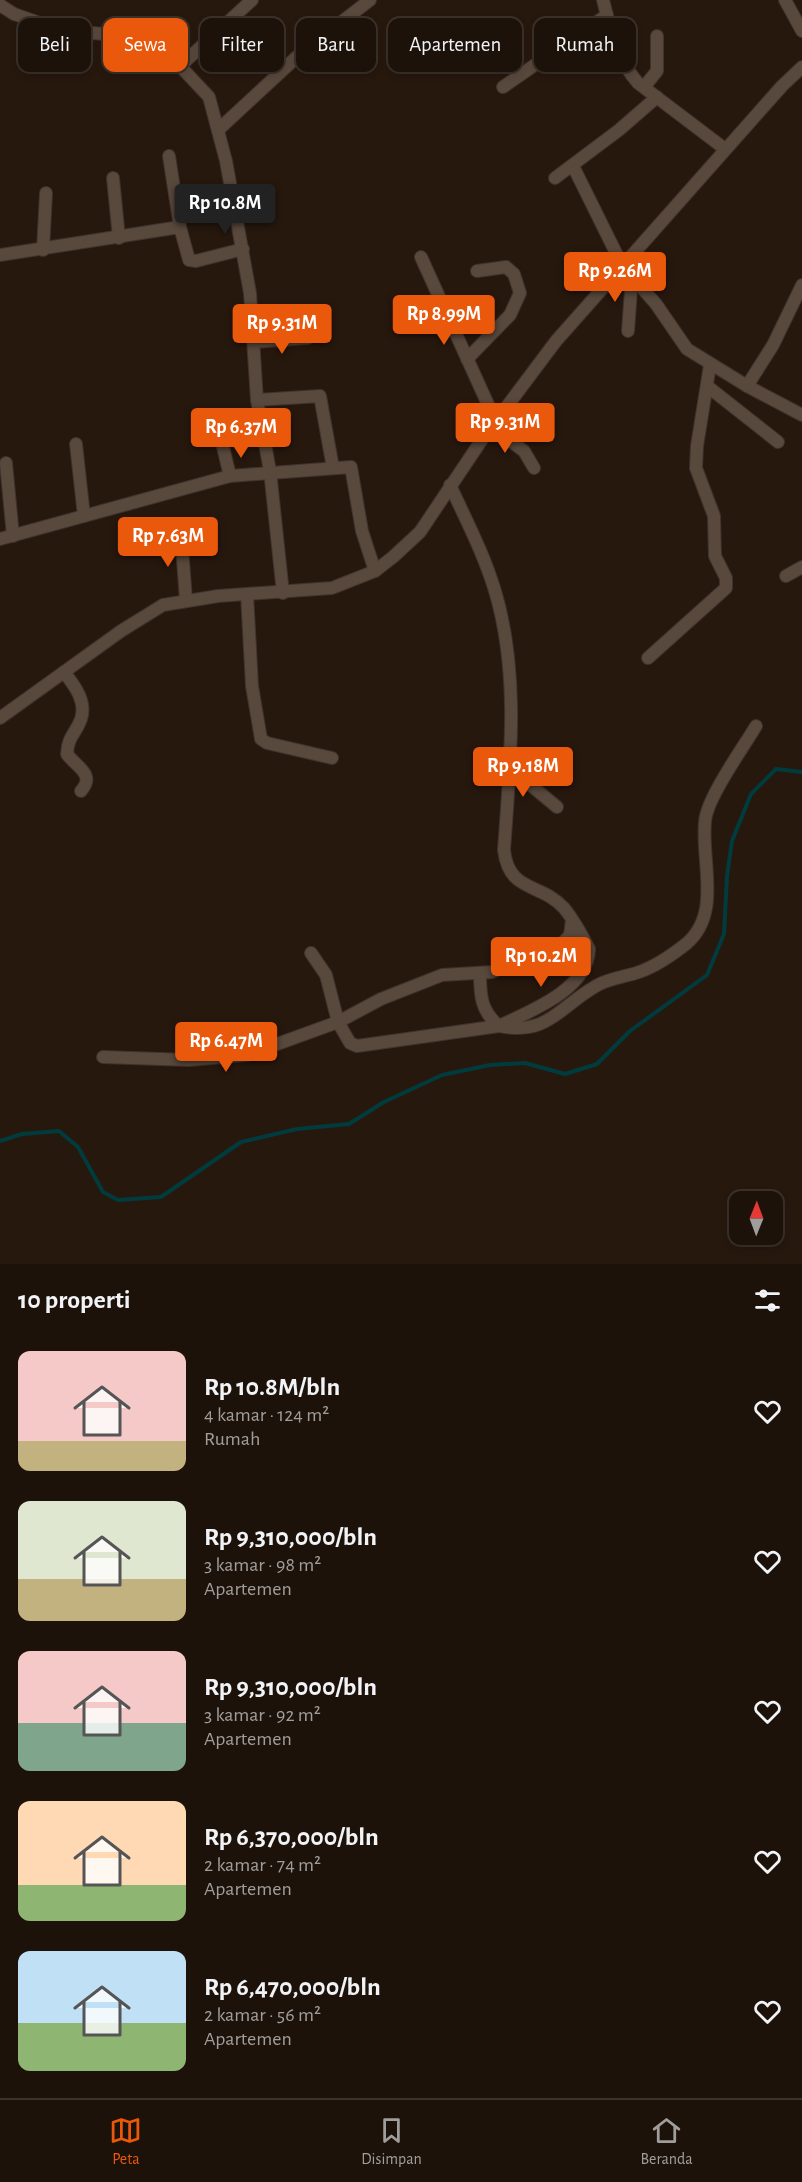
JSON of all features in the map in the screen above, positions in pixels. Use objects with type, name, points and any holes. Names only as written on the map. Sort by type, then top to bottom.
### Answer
[{"type":"street","points":[[188,59],[252,0]]},
{"type":"street","points":[[603,0],[621,62],[644,87],[725,149]]},
{"type":"street","points":[[785,0],[802,32]]},
{"type":"street","points":[[218,130],[300,54],[364,2]]},
{"type":"street","points":[[0,5],[14,14],[60,30],[103,34]]},
{"type":"street","points":[[503,87],[607,15]]},
{"type":"street","points":[[644,87],[657,71],[657,36]]},
{"type":"street","points":[[0,718],[156,608],[186,600],[332,588],[375,571],[420,532],[493,424],[556,341],[725,149],[802,67]]},
{"type":"street","points":[[186,72],[209,97],[243,249],[254,342],[257,400],[270,471],[283,593]]},
{"type":"street","points":[[555,178],[657,97]]},
{"type":"street","points":[[169,156],[180,227],[189,260],[195,261],[243,249]]},
{"type":"street","points":[[573,166],[622,265],[656,304],[687,349],[710,365],[802,415]]},
{"type":"street","points":[[113,178],[119,238]]},
{"type":"street","points":[[43,250],[46,193]]},
{"type":"street","points":[[0,255],[180,227]]},
{"type":"street","points":[[421,257],[467,359],[493,424],[524,451],[534,468]]},
{"type":"street","points":[[467,359],[510,315],[517,304],[520,292],[514,274],[506,267],[477,271]]},
{"type":"street","points":[[628,331],[632,276]]},
{"type":"street","points":[[747,386],[773,345],[802,285]]},
{"type":"street","points":[[254,342],[308,338]]},
{"type":"street","points":[[648,658],[726,588],[726,578],[715,556],[714,516],[696,468],[697,446],[710,365]]},
{"type":"street","points":[[707,386],[778,442]]},
{"type":"street","points":[[257,400],[320,396],[333,468]]},
{"type":"street","points":[[218,426],[230,476]]},
{"type":"street","points":[[76,444],[84,516]]},
{"type":"street","points":[[6,463],[13,536]]},
{"type":"street","points":[[0,539],[230,476],[270,471],[353,469],[362,531],[375,571]]},
{"type":"street","points":[[450,485],[496,592],[509,672],[510,767],[505,864],[517,881],[553,899],[572,920],[589,949],[586,966],[552,998],[500,1026]]},
{"type":"street","points":[[181,534],[186,600]]},
{"type":"street","points":[[786,576],[802,567]]},
{"type":"street","points":[[247,594],[252,686],[261,739],[267,743],[332,758]]},
{"type":"street","points":[[64,672],[81,700],[81,720],[69,736],[67,754],[86,774],[87,780],[81,791]]},
{"type":"street","points":[[311,953],[321,964],[332,990],[338,1022],[350,1043],[357,1046],[500,1026],[528,1029],[544,1023],[597,985],[652,967],[688,942],[699,929],[705,920],[707,901],[704,835],[707,811],[756,726]]},
{"type":"street","points":[[510,767],[557,807]]},
{"type":"street","points":[[103,1057],[189,1060],[247,1055],[338,1022],[381,999],[442,975],[505,969],[560,946],[570,936],[572,920]]},
{"type":"street","points":[[480,973],[481,1000],[489,1017],[500,1026]]},
{"type":"waterway","points":[[0,1141],[22,1134],[59,1131],[78,1147],[103,1192],[118,1200],[161,1197],[241,1142],[297,1129],[349,1124],[384,1102],[442,1075],[490,1065],[525,1063],[565,1074],[597,1064],[630,1031],[707,975],[724,934],[727,876],[732,841],[751,794],[776,769],[802,772]]}]
